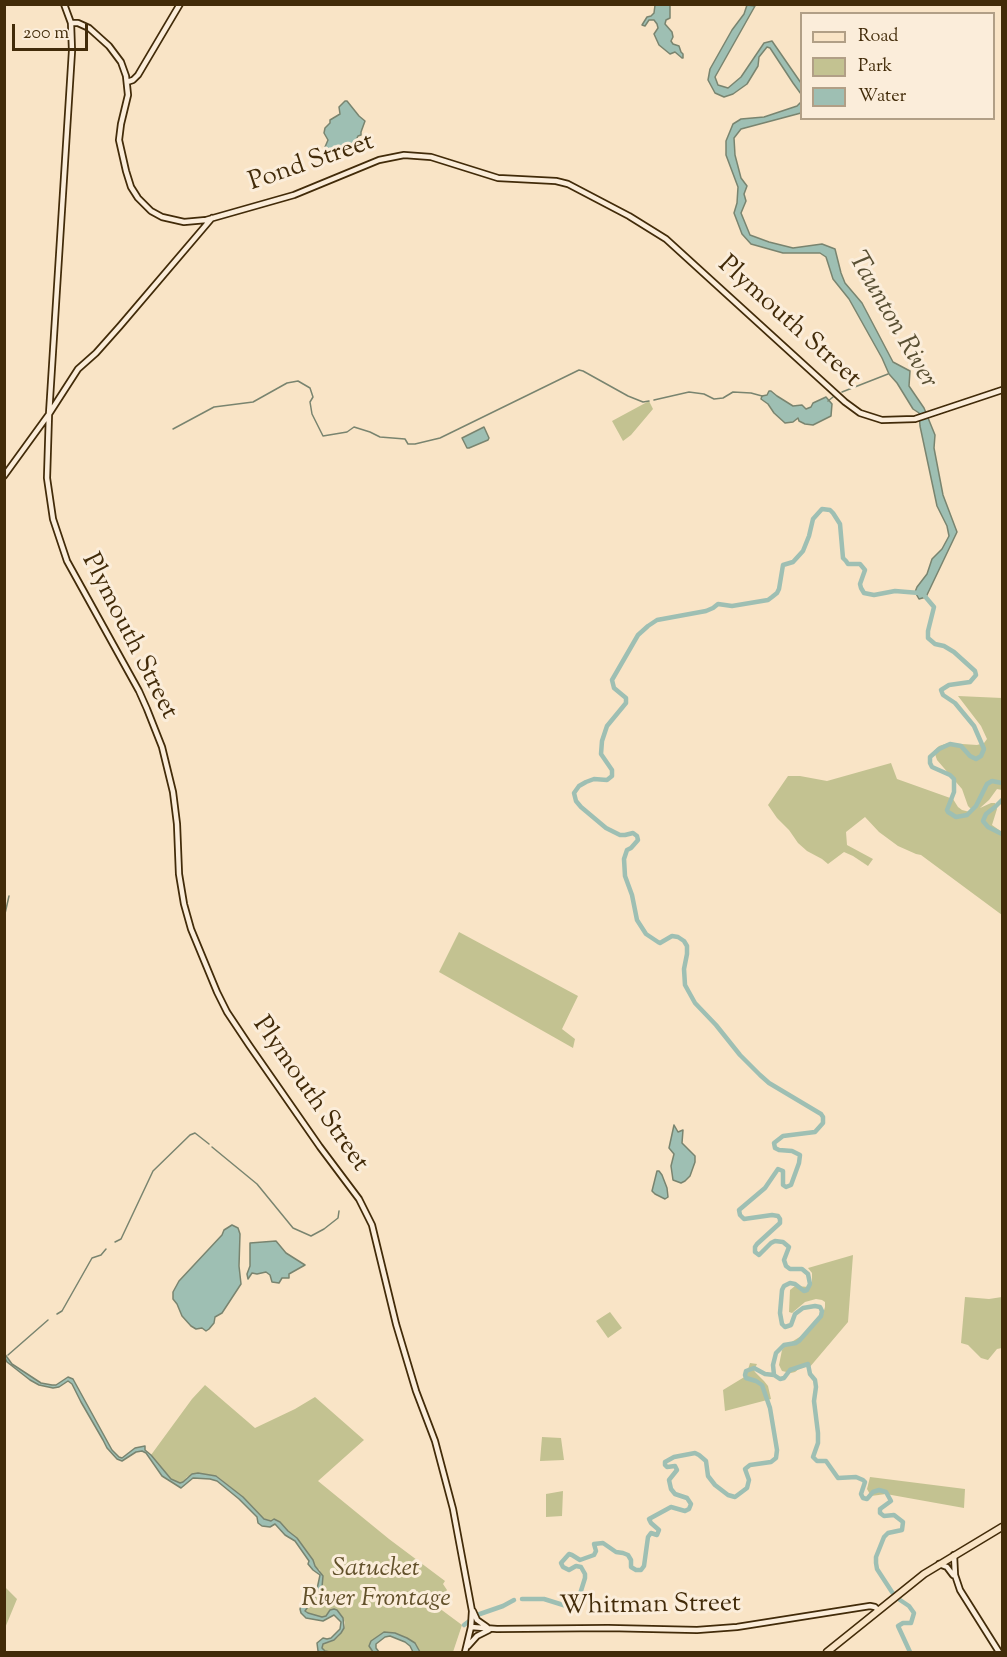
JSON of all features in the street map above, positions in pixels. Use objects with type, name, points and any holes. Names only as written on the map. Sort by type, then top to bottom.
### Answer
[{"type":"main road","name":"Plymouth Street","points":[[64,4],[71,23],[71,62],[49,414],[47,478],[52,519],[67,561],[137,688],[162,747],[173,792],[180,879],[189,923],[214,987],[227,1012],[320,1147],[359,1199],[371,1221],[396,1324],[416,1391],[435,1441],[448,1490],[474,1617],[466,1650]]},
{"type":"main road","points":[[71,23],[89,27],[109,46],[121,62],[127,82],[138,75],[180,4]]},
{"type":"main road","name":"Pond Street","points":[[127,82],[127,99],[120,124],[119,140],[129,183],[138,198],[148,208],[159,215],[178,221],[194,222],[212,218],[294,195],[379,160],[404,155],[436,159],[498,178],[550,180],[566,183]]},
{"type":"main road","name":"Plymouth Street","points":[[566,183],[635,219],[671,243],[845,402],[867,416],[886,420],[919,418],[1002,390]]},
{"type":"main road","points":[[4,476],[78,369],[120,326],[212,218]]},
{"type":"main road","points":[[827,1653],[939,1564],[1002,1527]]},
{"type":"main road","points":[[954,1556],[957,1583]]},
{"type":"main road","points":[[939,1564],[948,1568],[965,1600],[999,1653]]},
{"type":"main road","name":"Whitman Street","points":[[471,1626],[492,1629],[717,1629],[870,1606],[879,1610]]},
{"type":"main road","points":[[474,1617],[484,1626],[492,1629]]},
{"type":"main road","points":[[466,1650],[480,1634],[492,1629]]},
{"type":"green space","points":[[649,401],[653,409],[623,441],[612,421]]},
{"type":"green space","points":[[958,696],[1002,698],[1002,790],[997,789],[980,808],[995,803],[997,809],[992,825],[1002,832],[1002,915],[921,855],[898,846],[879,832],[865,817],[846,832],[847,845],[873,859],[868,866],[844,852],[828,864],[798,843],[768,805],[788,776],[827,781],[891,763],[897,779],[953,799],[962,810],[973,811],[968,806],[962,789],[937,760],[934,751],[939,746],[948,743],[977,745],[984,743],[987,739],[981,726]]},
{"type":"green space","points":[[459,932],[578,996],[562,1029],[575,1039],[573,1048],[439,972]]},
{"type":"green space","points":[[853,1255],[848,1322],[809,1368],[804,1365],[795,1372],[782,1371],[779,1365],[782,1350],[811,1330],[823,1314],[825,1307],[825,1302],[816,1299],[805,1302],[792,1313],[789,1312],[790,1290],[795,1286],[809,1287],[812,1284],[812,1273],[808,1268]]},
{"type":"green space","points":[[965,1297],[989,1299],[1002,1297],[1002,1348],[997,1349],[988,1360],[981,1358],[968,1345],[961,1343]]},
{"type":"green space","points":[[610,1312],[622,1328],[608,1338],[596,1321]]},
{"type":"green space","points":[[750,1363],[757,1364],[754,1370],[768,1386],[771,1399],[725,1411],[723,1390],[746,1376]]},
{"type":"green space","name":"Satucket River Frontage","points":[[205,1385],[255,1428],[315,1397],[364,1440],[318,1481],[445,1581],[443,1584],[447,1590],[435,1605],[462,1625],[453,1652],[420,1652],[415,1643],[407,1638],[384,1632],[371,1641],[373,1652],[325,1651],[322,1648],[323,1644],[338,1637],[345,1623],[337,1610],[326,1617],[321,1617],[305,1610],[322,1587],[320,1570],[315,1567],[313,1560],[297,1538],[280,1522],[264,1519],[243,1497],[217,1476],[198,1473],[187,1477],[180,1483],[171,1479],[151,1455]]},
{"type":"green space","points":[[542,1437],[561,1438],[564,1460],[540,1461]]},
{"type":"green space","points":[[870,1477],[965,1489],[964,1508],[886,1494],[871,1496],[867,1489]]},
{"type":"green space","points":[[563,1491],[562,1516],[546,1517],[546,1494]]},
{"type":"green space","points":[[5,1587],[17,1599],[5,1628]]},
{"type":"water","points":[[655,5],[670,5],[670,18],[665,24],[672,32],[671,41],[679,46],[683,58],[675,52],[670,54],[659,45],[654,34],[658,28],[654,20],[649,20],[645,26],[642,25],[647,17],[654,13]]},
{"type":"water","points":[[747,5],[755,6],[715,77],[718,85],[728,88],[741,77],[764,43],[772,41],[800,82],[800,93],[770,48],[767,47],[759,57],[758,66],[747,84],[733,94],[724,97],[715,93],[708,80],[710,69],[744,14]]},
{"type":"water","points":[[345,101],[365,121],[361,135],[354,144],[350,149],[338,155],[329,153],[325,147],[328,140],[324,133],[330,120],[340,114],[339,107]]},
{"type":"water","points":[[800,103],[800,113],[741,129],[734,138],[735,155],[741,178],[747,186],[744,194],[746,201],[741,213],[750,235],[793,248],[822,244],[835,249],[845,283],[862,303],[893,362],[910,371],[909,386],[924,408],[935,435],[934,448],[943,495],[957,532],[926,597],[919,599],[915,592],[917,587],[927,574],[932,559],[942,549],[949,536],[947,526],[937,506],[919,413],[913,409],[889,374],[849,299],[833,279],[826,257],[820,253],[783,253],[751,244],[742,234],[734,213],[738,187],[726,155],[726,141],[733,124],[741,119],[764,117]]},
{"type":"water","points":[[769,391],[793,406],[802,405],[806,409],[826,397],[832,404],[831,416],[813,425],[805,424],[798,418],[793,422],[785,423],[761,399]]},
{"type":"water","points":[[484,427],[488,440],[467,448],[462,438]]},
{"type":"water","points":[[674,1125],[678,1132],[683,1130],[682,1143],[695,1156],[690,1176],[681,1183],[673,1180],[671,1166],[674,1154],[669,1148]]},
{"type":"water","points":[[657,1171],[662,1175],[667,1188],[668,1197],[665,1199],[652,1191]]},
{"type":"water","points":[[232,1225],[238,1228],[240,1234],[241,1284],[222,1313],[215,1317],[209,1329],[206,1331],[202,1328],[196,1329],[182,1316],[173,1299],[173,1292],[179,1281],[222,1235],[224,1230]]},
{"type":"water","points":[[276,1241],[286,1253],[305,1265],[289,1274],[289,1278],[282,1278],[279,1283],[272,1282],[270,1275],[266,1272],[252,1273],[248,1279],[250,1243]]},
{"type":"water","points":[[4,1353],[12,1364],[41,1383],[56,1385],[68,1377],[73,1379],[112,1450],[119,1457],[122,1458],[135,1448],[145,1446],[145,1450],[171,1479],[180,1483],[192,1474],[216,1476],[243,1497],[264,1519],[271,1521],[274,1519],[280,1522],[297,1538],[323,1576],[322,1587],[305,1611],[322,1617],[334,1609],[343,1618],[344,1628],[341,1633],[334,1640],[323,1644],[322,1648],[330,1652],[318,1651],[317,1643],[323,1638],[331,1638],[340,1629],[341,1622],[334,1615],[323,1621],[306,1618],[301,1613],[300,1609],[304,1599],[309,1600],[317,1589],[320,1575],[308,1564],[309,1561],[295,1541],[285,1535],[275,1524],[270,1527],[258,1523],[257,1517],[217,1481],[193,1478],[181,1488],[162,1476],[146,1453],[142,1451],[122,1461],[117,1459],[107,1448],[72,1384],[68,1381],[53,1388],[39,1385],[7,1362]]},
{"type":"water","points":[[384,1632],[395,1633],[407,1638],[415,1643],[420,1652],[413,1652],[405,1642],[390,1636],[376,1644],[379,1652],[373,1652],[369,1646],[371,1641]]},
{"type":"waterway","points":[[173,429],[214,407],[253,402],[287,383],[298,381],[310,388],[313,397],[310,402],[312,414],[323,436],[347,432],[354,427],[380,437],[405,439],[408,444],[440,438],[579,370],[628,396],[643,402],[649,401]]},
{"type":"waterway","name":"Taunton River","points":[[842,392],[888,374]]},
{"type":"waterway","points":[[654,400],[689,392],[704,394],[714,399],[723,398],[733,392],[762,396]]},
{"type":"waterway","points":[[828,401],[833,397]]},
{"type":"waterway","points":[[774,1375],[773,1365],[776,1353],[784,1345],[799,1341],[821,1316],[822,1311],[820,1307],[815,1306],[803,1308],[795,1314],[791,1325],[785,1327],[782,1324],[780,1313],[784,1286],[790,1283],[804,1291],[807,1290],[810,1284],[808,1274],[802,1269],[790,1269],[786,1266],[784,1260],[789,1247],[783,1242],[771,1243],[759,1255],[755,1252],[757,1244],[780,1223],[778,1216],[744,1219],[739,1210],[765,1188],[778,1169],[783,1171],[783,1185],[786,1187],[791,1185],[800,1155],[792,1151],[779,1150],[775,1148],[774,1143],[783,1136],[815,1132],[823,1123],[823,1117],[760,1075],[695,1003],[685,985],[684,969],[687,946],[684,941],[672,936],[660,943],[646,934],[637,920],[625,876],[624,859],[627,850],[638,840],[637,836],[633,833],[620,835],[606,828],[581,807],[574,793],[586,782],[594,779],[607,780],[612,776],[612,770],[601,754],[602,741],[607,726],[626,703],[626,698],[614,688],[612,680],[638,635],[657,620],[706,611],[718,604],[732,606],[768,600],[779,589],[783,565],[793,562],[803,551],[813,519],[822,509],[830,510],[840,524],[843,558],[848,564],[860,564],[865,570],[860,584],[864,593],[874,595],[895,591],[919,593]]},
{"type":"waterway","points":[[923,594],[934,607],[928,638],[935,644],[954,652],[975,671],[976,675],[970,682],[949,685],[941,690],[943,695],[955,703],[974,726],[984,749],[981,756],[976,759],[961,746],[950,744],[939,749],[930,757],[932,767],[954,779],[954,792],[948,812],[956,817],[967,815],[976,806],[987,784],[992,781],[1002,783]]},
{"type":"waterway","points":[[1002,800],[986,814],[983,821],[988,827],[1002,834]]},
{"type":"waterway","points":[[4,918],[9,896]]},
{"type":"waterway","points":[[115,1242],[121,1239],[153,1171],[190,1135],[195,1133],[209,1144]]},
{"type":"waterway","points":[[212,1147],[257,1184],[293,1228],[311,1236],[338,1218],[339,1211]]},
{"type":"waterway","points":[[57,1314],[62,1311],[92,1258],[101,1255],[106,1249]]},
{"type":"waterway","points":[[8,1355],[48,1320]]},
{"type":"waterway","points":[[522,1599],[544,1599],[576,1609],[581,1604],[580,1594],[585,1574],[581,1567],[576,1566],[569,1570],[561,1563],[569,1554],[580,1560],[594,1555],[596,1551],[594,1544],[603,1543],[616,1552],[628,1555],[631,1567],[641,1570],[644,1566],[648,1537],[651,1533],[657,1535],[659,1530],[649,1519],[671,1507],[685,1511],[691,1504],[687,1498],[675,1494],[671,1489],[669,1480],[677,1470],[675,1466],[667,1467],[665,1462],[674,1457],[695,1453],[699,1455],[706,1461],[708,1476],[728,1495],[735,1497],[747,1488],[749,1480],[745,1469],[750,1465],[771,1462],[776,1458],[777,1450],[770,1408],[762,1385],[746,1378],[746,1371],[754,1368],[780,1379],[784,1378],[790,1370],[808,1364],[816,1387],[814,1401],[818,1443],[813,1457],[817,1461],[826,1461],[838,1478],[856,1477],[863,1480],[865,1482],[861,1494],[863,1498],[867,1499],[873,1492],[879,1490],[886,1492],[891,1501],[880,1509],[880,1513],[884,1516],[894,1515],[903,1522],[902,1530],[888,1533],[884,1537],[876,1563],[877,1569],[892,1592],[914,1613],[911,1623],[898,1626],[910,1652]]},
{"type":"waterway","points":[[464,1625],[477,1615],[514,1600]]}]
